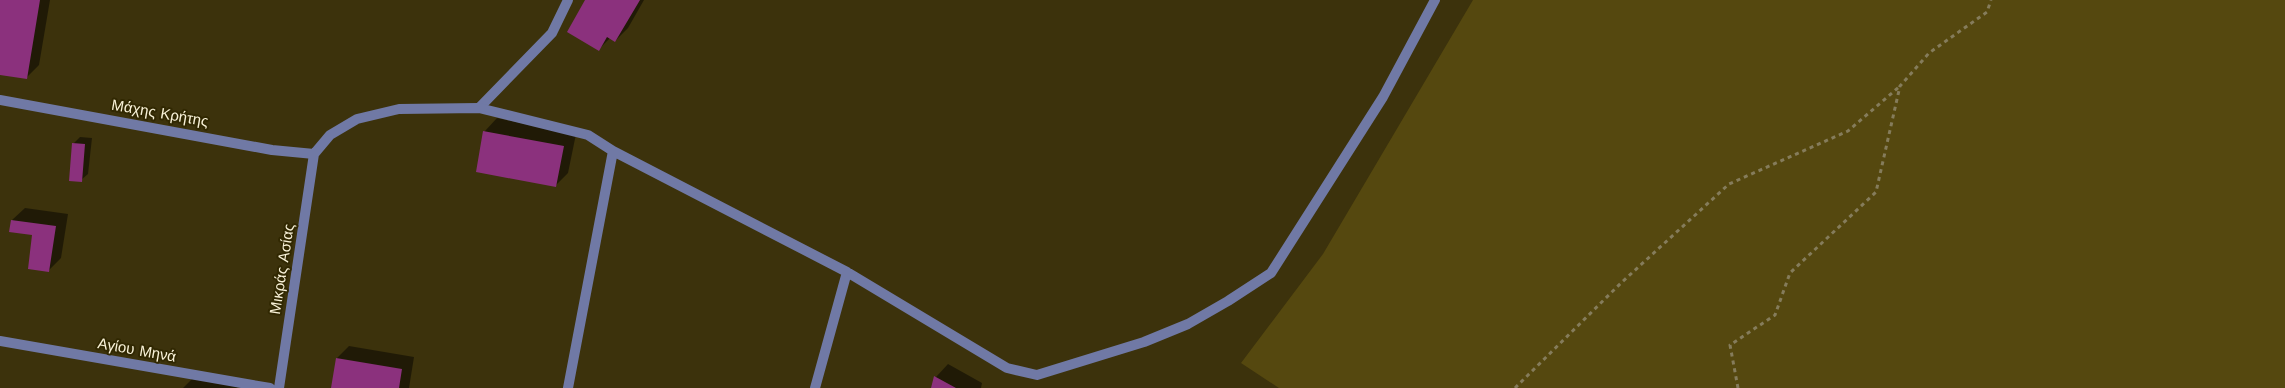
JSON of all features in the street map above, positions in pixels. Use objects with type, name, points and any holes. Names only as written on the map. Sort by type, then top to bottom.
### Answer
[{"type":"street","points":[[478,108],[552,33],[568,0]]},
{"type":"street","points":[[314,154],[330,135],[357,118],[400,109],[478,108],[588,134],[613,151],[847,272],[1008,368],[1037,375],[1144,342],[1188,324],[1271,273],[1383,97],[1435,0]]},
{"type":"street","name":"Μάχης Κρήτης","points":[[0,100],[272,150],[314,154]]},
{"type":"street","points":[[568,388],[613,151]]},
{"type":"street","name":"Μικράς Ασίας","points":[[279,388],[314,154]]},
{"type":"street","points":[[815,388],[847,272]]},
{"type":"street","name":"Αγίου Μηνά","points":[[0,342],[270,388]]},
{"type":"path","points":[[1515,388],[1621,283],[1729,184],[1848,131],[1900,86],[1929,53],[1987,12],[1991,0]]},
{"type":"path","points":[[1738,388],[1730,345],[1775,315],[1790,273],[1876,192],[1900,86]]},
{"type":"shaded area","points":[[1473,0],[2285,0],[2285,388],[1279,388],[1241,363],[1323,254]]},
{"type":"building","points":[[0,0],[40,0],[27,79],[0,75]]},
{"type":"building","points":[[585,0],[640,0],[615,42],[607,37],[599,51],[567,32]]},
{"type":"building","points":[[483,131],[564,146],[556,187],[476,172]]},
{"type":"building","points":[[72,143],[85,144],[82,182],[69,181]]},
{"type":"building","points":[[11,220],[56,226],[49,272],[28,269],[32,235],[9,232]]},
{"type":"building","points":[[336,358],[402,369],[399,388],[331,388]]},
{"type":"building","points":[[934,376],[956,388],[931,388]]}]
